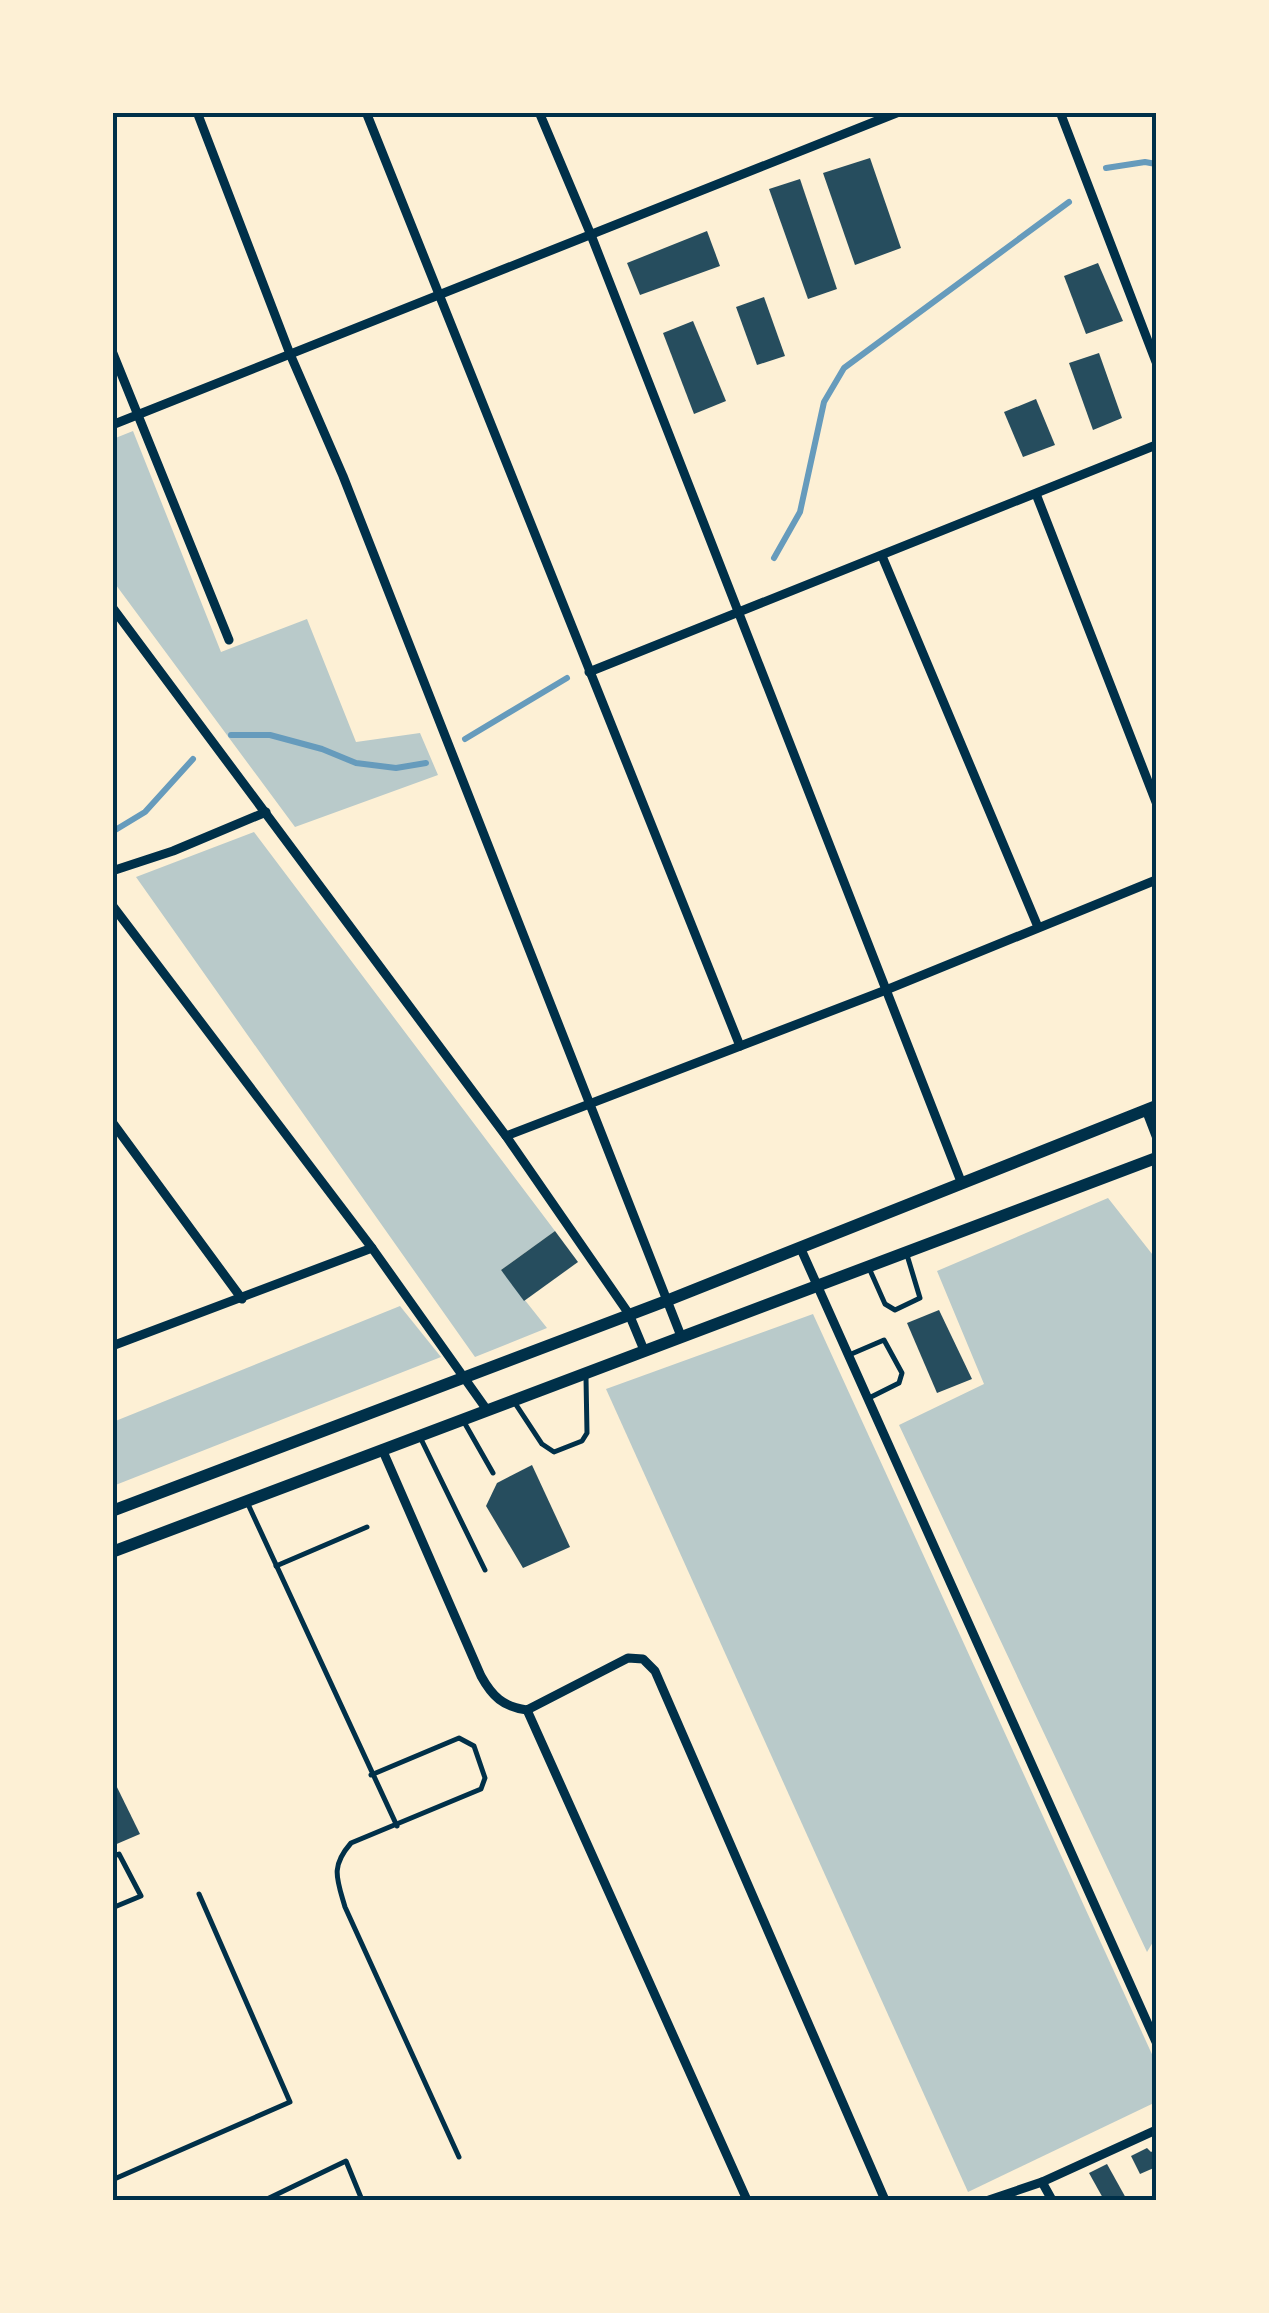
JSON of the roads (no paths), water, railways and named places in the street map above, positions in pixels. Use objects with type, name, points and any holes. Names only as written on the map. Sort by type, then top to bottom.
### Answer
[{"type":"main road","points":[[112,1511],[666,1300],[1151,1108]]},
{"type":"main road","points":[[112,1552],[1156,1158]]},
{"type":"street","points":[[196,112],[681,1336]]},
{"type":"street","points":[[366,112],[740,1046]]},
{"type":"street","points":[[539,112],[739,610],[962,1184]]},
{"type":"street","points":[[112,425],[899,112]]},
{"type":"street","points":[[1060,112],[1156,362]]},
{"type":"street","points":[[112,351],[229,640]]},
{"type":"street","points":[[590,672],[1156,445]]},
{"type":"street","points":[[1036,494],[1156,802]]},
{"type":"street","points":[[882,556],[1038,926]]},
{"type":"street","points":[[112,607],[506,1136],[629,1314],[644,1350]]},
{"type":"street","points":[[112,871],[173,851],[266,812]]},
{"type":"street","points":[[506,1136],[886,990],[1156,880]]},
{"type":"street","points":[[112,905],[372,1248],[487,1410]]},
{"type":"street","points":[[1151,1108],[1156,1136]]},
{"type":"street","points":[[112,1122],[242,1300]]},
{"type":"street","points":[[112,1346],[372,1248]]},
{"type":"street","points":[[800,1248],[1152,2022],[1156,2042]]},
{"type":"street","points":[[382,1449],[481,1676],[501,1702],[527,1710],[628,1658],[642,1659],[655,1671],[881,2199]]},
{"type":"street","points":[[527,1710],[747,2200]]},
{"type":"street","points":[[989,2200],[1042,2182],[1156,2130]]},
{"type":"street","points":[[1042,2182],[1052,2200]]},
{"type":"lane","points":[[868,1265],[884,1304],[895,1310],[920,1298],[906,1251]]},
{"type":"lane","points":[[850,1355],[884,1340],[902,1373],[898,1384],[869,1398]]},
{"type":"lane","points":[[513,1400],[542,1444],[554,1452],[582,1441],[587,1433],[586,1372]]},
{"type":"lane","points":[[463,1420],[493,1473]]},
{"type":"lane","points":[[420,1438],[485,1570]]},
{"type":"lane","points":[[246,1499],[397,1826]]},
{"type":"lane","points":[[276,1566],[366,1527]]},
{"type":"lane","points":[[371,1775],[459,1738],[474,1746],[485,1778],[481,1789],[351,1844],[339,1857],[336,1877],[459,2157]]},
{"type":"lane","points":[[112,1857],[119,1854],[141,1896],[112,1908]]},
{"type":"lane","points":[[112,2180],[290,2102],[199,1894]]},
{"type":"lane","points":[[265,2200],[346,2161],[362,2200]]},
{"type":"waterway","points":[[1106,168],[1156,164]]},
{"type":"waterway","points":[[774,558],[800,512],[824,402],[844,368],[1069,202]]},
{"type":"waterway","points":[[465,739],[567,678]]},
{"type":"waterway","points":[[231,735],[270,735],[356,763],[396,768],[426,763]]},
{"type":"waterway","points":[[112,832],[145,812],[193,759]]}]
